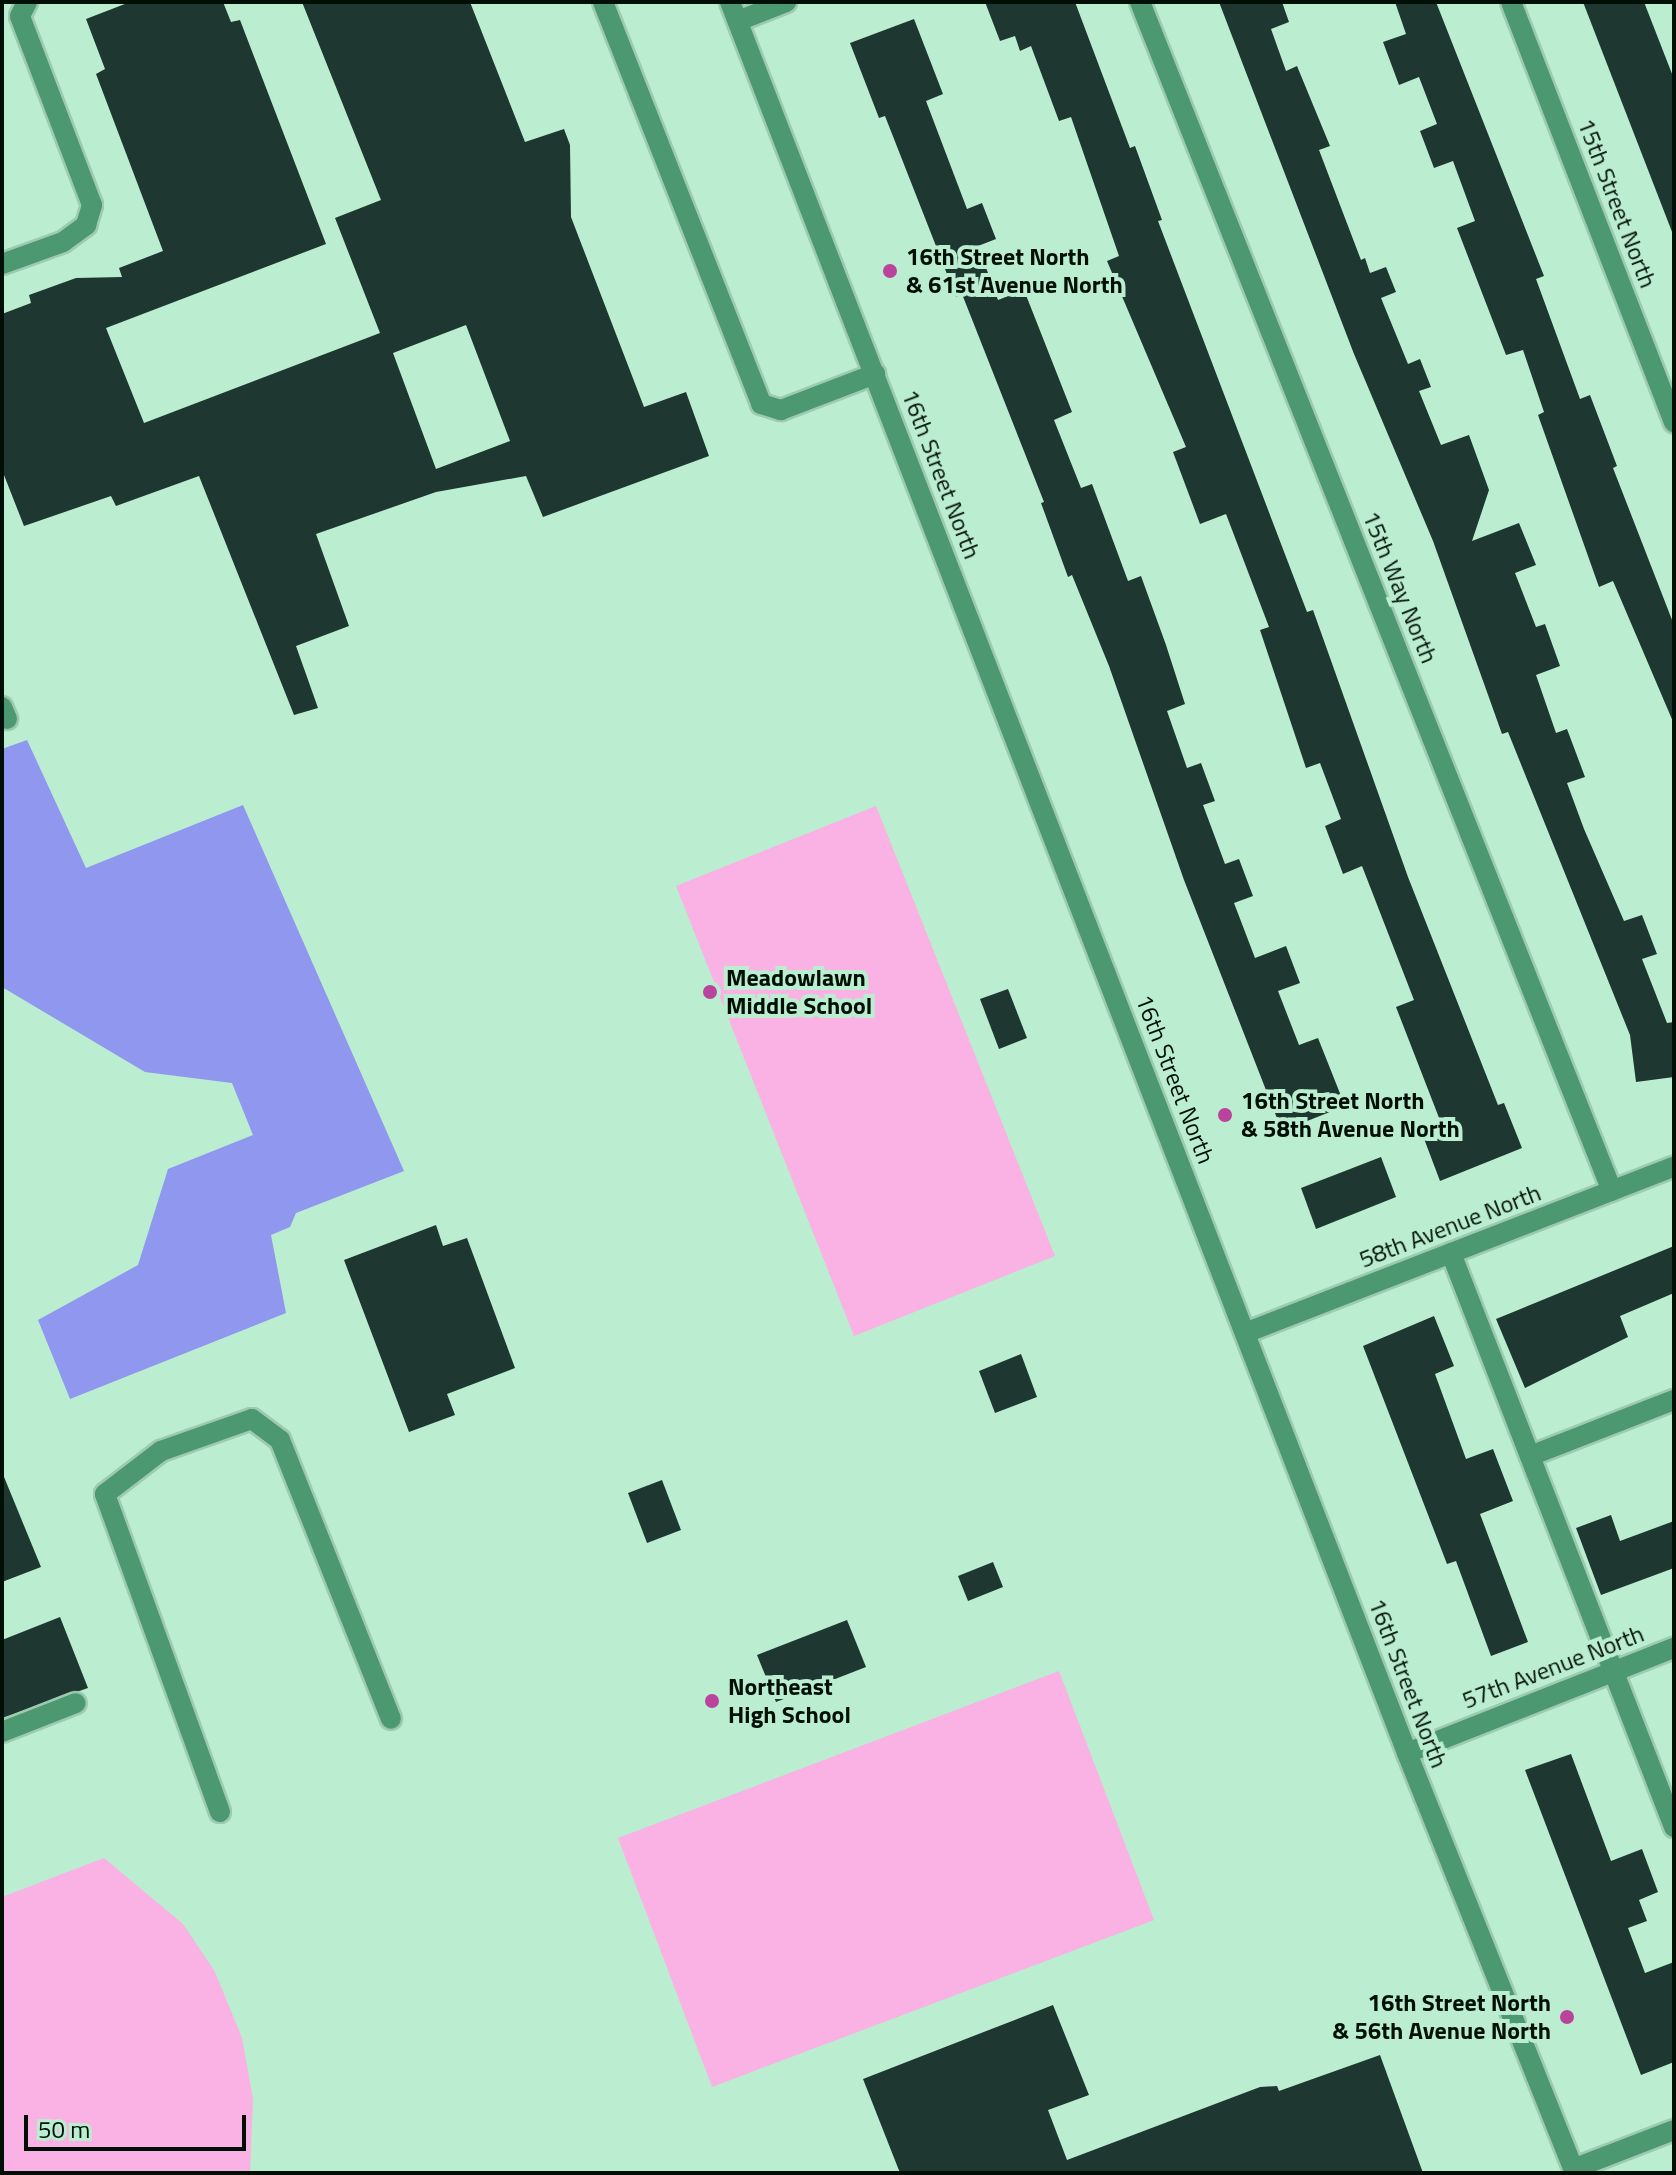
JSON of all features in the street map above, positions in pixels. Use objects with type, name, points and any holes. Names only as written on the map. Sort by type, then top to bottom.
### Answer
[{"type":"street","points":[[2,264],[63,242],[86,225],[92,205],[20,16],[27,2]]},
{"type":"street","points":[[603,2],[761,404],[781,410],[875,374]]},
{"type":"street","points":[[734,12],[786,2]]},
{"type":"street","name":"15th Way North","points":[[1140,2],[1612,1191]]},
{"type":"street","name":"15th Street North","points":[[1511,2],[1674,423]]},
{"type":"street","name":"16th Street North","points":[[734,12],[1407,1753],[1574,2171]]},
{"type":"street","name":"58th Avenue North","points":[[1245,1333],[1674,1167]]},
{"type":"street","points":[[1451,1253],[1674,1827]]},
{"type":"street","points":[[1530,1456],[1674,1400]]},
{"type":"street","points":[[220,1812],[105,1494],[161,1451],[252,1419],[280,1440],[391,1719]]},
{"type":"street","name":"57th Avenue North","points":[[1407,1753],[1674,1648]]},
{"type":"street","points":[[2,1732],[76,1703]]},
{"type":"street","points":[[1574,2171],[1674,2130]]},
{"type":"shaded area","points":[[876,806],[1055,1256],[854,1336],[676,886]]},
{"type":"shaded area","points":[[1059,1671],[1154,1920],[712,2087],[618,1838]]},
{"type":"shaded area","points":[[104,1858],[183,1924],[215,1972],[242,2038],[253,2099],[250,2173],[2,2173],[2,1897]]},
{"type":"water","points":[[27,740],[86,868],[243,805],[404,1171],[296,1213],[290,1227],[271,1235],[286,1313],[70,1399],[38,1320],[138,1265],[168,1169],[253,1135],[232,1083],[145,1072],[2,987],[2,749]]},
{"type":"building","points":[[130,2],[223,2],[231,22],[240,20],[326,244],[106,328],[144,423],[380,333],[335,218],[381,200],[302,2],[470,2],[525,142],[564,129],[570,145],[571,217],[644,407],[686,392],[709,456],[543,517],[526,476],[436,492],[316,534],[349,626],[296,646],[318,708],[294,715],[199,476],[116,506],[111,496],[24,526],[2,470],[2,314],[31,303],[29,295],[76,278],[122,277],[119,268],[163,251],[96,74],[105,69],[86,19]],"holes":[[[466,325],[510,441],[436,469],[393,353]]]},
{"type":"building","points":[[985,2],[1075,2],[1130,148],[1135,146],[1162,220],[1158,221],[1307,612],[1313,610],[1408,877],[1498,1105],[1504,1103],[1522,1148],[1440,1181],[1423,1136],[1443,1128],[1396,1007],[1414,1000],[1362,866],[1343,874],[1325,826],[1341,819],[1320,763],[1306,768],[1260,630],[1269,627],[1226,514],[1200,524],[1173,452],[1186,447],[1107,261],[1119,256],[1071,117],[1059,121],[1031,46],[1020,51],[1015,36],[1000,41]]},
{"type":"building","points":[[1219,2],[1282,2],[1289,22],[1271,29],[1286,71],[1297,66],[1330,146],[1319,150],[1361,260],[1365,258],[1370,273],[1386,267],[1396,292],[1381,298],[1408,364],[1420,359],[1431,387],[1419,391],[1441,445],[1469,435],[1489,490],[1472,541],[1519,523],[1536,565],[1515,573],[1536,627],[1545,624],[1560,666],[1536,675],[1556,733],[1567,729],[1585,777],[1567,783],[1584,829],[1624,921],[1642,915],[1657,954],[1642,959],[1667,1023],[1674,1022],[1674,1077],[1636,1082],[1630,1035],[1508,732],[1502,734],[1433,541],[1354,354]]},
{"type":"building","points":[[1395,2],[1436,2],[1544,276],[1536,279],[1580,399],[1590,395],[1617,466],[1613,468],[1674,625],[1674,724],[1613,581],[1599,587],[1538,415],[1544,412],[1523,350],[1506,355],[1457,228],[1475,221],[1453,161],[1434,168],[1420,131],[1437,124],[1419,77],[1399,85],[1383,42],[1406,34]]},
{"type":"building","points":[[1583,2],[1644,2],[1674,79],[1674,237]]},
{"type":"building","points":[[914,19],[943,94],[926,101],[967,209],[982,203],[996,239],[978,246],[998,300],[1024,290],[1072,412],[1054,420],[1081,488],[1092,484],[1128,581],[1141,576],[1185,704],[1167,711],[1187,768],[1201,763],[1215,801],[1203,805],[1225,864],[1239,859],[1253,896],[1234,903],[1255,958],[1286,946],[1300,983],[1278,991],[1299,1045],[1318,1038],[1345,1106],[1282,1131],[1184,880],[1109,666],[1072,575],[1068,577],[1041,503],[1044,502],[962,294],[956,297],[885,116],[879,118],[850,43]]},
{"type":"building","points":[[1008,989],[1027,1038],[999,1049],[980,999]]},
{"type":"building","points":[[1381,1157],[1396,1197],[1316,1229],[1301,1188]]},
{"type":"building","points":[[436,1225],[443,1246],[467,1238],[515,1368],[447,1394],[455,1415],[409,1432],[344,1260]]},
{"type":"building","points":[[1674,1246],[1674,1293],[1620,1316],[1628,1337],[1525,1388],[1496,1319]]},
{"type":"building","points":[[1434,1316],[1454,1366],[1435,1374],[1466,1459],[1493,1449],[1513,1501],[1480,1514],[1528,1642],[1491,1656],[1456,1561],[1447,1564],[1363,1346]]},
{"type":"building","points":[[1021,1354],[1037,1397],[995,1413],[979,1371]]},
{"type":"building","points":[[2,1472],[41,1567],[2,1582]]},
{"type":"building","points":[[662,1480],[681,1530],[647,1543],[628,1493]]},
{"type":"building","points":[[1611,1515],[1620,1541],[1674,1521],[1674,1568],[1601,1595],[1576,1528]]},
{"type":"building","points":[[993,1562],[1003,1587],[968,1601],[958,1576]]},
{"type":"building","points":[[60,1617],[88,1688],[2,1718],[2,1640]]},
{"type":"building","points":[[847,1620],[866,1667],[776,1702],[757,1655]]},
{"type":"building","points":[[1571,1754],[1611,1861],[1642,1849],[1658,1892],[1639,1900],[1647,1921],[1628,1928],[1645,1973],[1674,1962],[1674,2062],[1641,2075],[1525,1770]]},
{"type":"building","points":[[1053,2005],[1089,2095],[1048,2110],[1067,2160],[1260,2087],[1277,2086],[1279,2091],[1380,2055],[1423,2173],[900,2173],[863,2079]]},
{"type":"place","name":"16th Street North & 61st Avenue North","points":[[890,271]]},
{"type":"place","name":"Meadowlawn Middle School","points":[[710,992]]},
{"type":"place","name":"16th Street North & 58th Avenue North","points":[[1225,1115]]},
{"type":"place","name":"Northeast High School","points":[[712,1701]]},
{"type":"place","name":"16th Street North & 56th Avenue North","points":[[1567,2017]]}]
